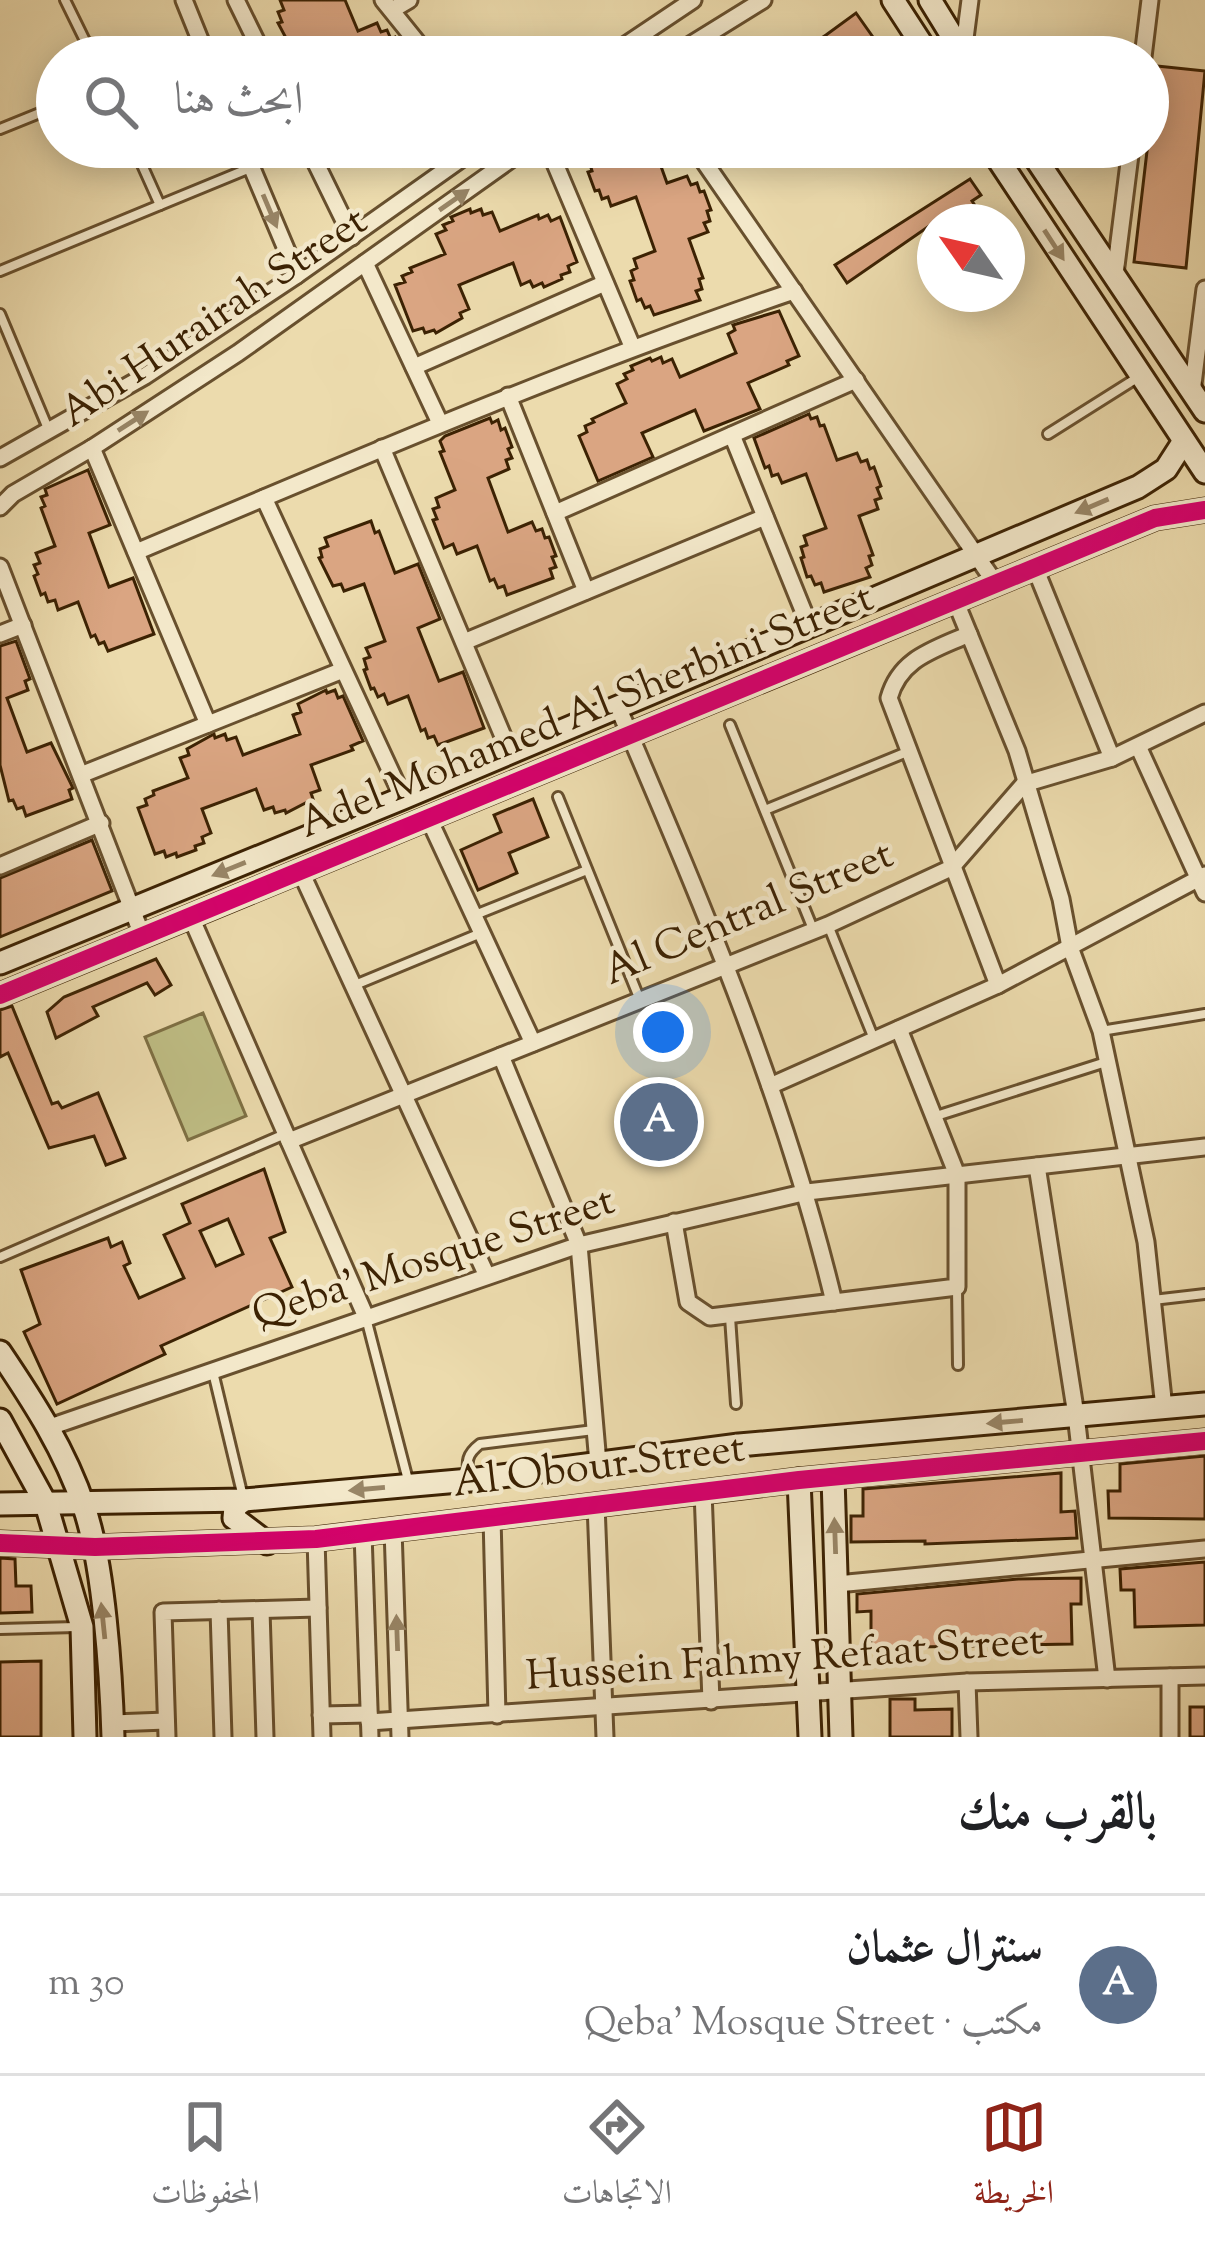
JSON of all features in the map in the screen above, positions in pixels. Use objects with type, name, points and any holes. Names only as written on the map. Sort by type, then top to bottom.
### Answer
[{"type":"street","points":[[184,0],[199,36]]},
{"type":"street","points":[[236,0],[254,36]]},
{"type":"street","points":[[410,0],[387,5],[412,36]]},
{"type":"street","points":[[639,36],[693,0]]},
{"type":"street","points":[[705,36],[763,0]]},
{"type":"street","points":[[892,0],[916,36]]},
{"type":"street","points":[[930,0],[952,36]]},
{"type":"street","points":[[966,36],[970,0]]},
{"type":"street","points":[[1146,36],[1150,0]]},
{"type":"street","points":[[252,168],[297,275]]},
{"type":"street","points":[[318,168],[352,237]]},
{"type":"street","name":"Abi Hurairah Street","points":[[0,458],[145,376],[449,168]]},
{"type":"street","name":"Abi Hurairah Street","points":[[0,507],[13,494],[238,353],[499,168]]},
{"type":"street","points":[[557,168],[632,346]]},
{"type":"street","points":[[709,168],[996,584]]},
{"type":"street","points":[[1004,168],[1205,472]]},
{"type":"street","points":[[1042,168],[1199,401]]},
{"type":"street","points":[[1115,274],[1129,168]]},
{"type":"street","points":[[370,224],[382,251]]},
{"type":"street","points":[[365,263],[440,423]]},
{"type":"street","points":[[414,367],[605,283]]},
{"type":"street","points":[[1199,401],[1205,289]]},
{"type":"street","points":[[136,552],[632,346],[794,291]]},
{"type":"street","points":[[555,513],[856,380]]},
{"type":"street","points":[[508,396],[586,591]]},
{"type":"street","points":[[732,435],[809,626]]},
{"type":"street","name":"Adel Mohamed Al Sherbini Street","points":[[0,963],[1153,480],[1177,456],[1184,441]]},
{"type":"street","points":[[92,448],[208,724]]},
{"type":"street","points":[[382,448],[510,753]]},
{"type":"street","points":[[264,498],[403,798]]},
{"type":"street","name":"Adel Mohamed Al Sherbini Street","points":[[0,995],[1155,518],[1205,510]]},
{"type":"street","points":[[464,642],[765,517]]},
{"type":"street","points":[[0,567],[142,935]]},
{"type":"street","points":[[1035,568],[1112,758]]},
{"type":"street","points":[[955,600],[1017,751],[1061,899],[1070,947],[1101,1030],[1145,1242],[1164,1408]]},
{"type":"street","points":[[0,634],[23,625]]},
{"type":"street","points":[[969,634],[911,660],[895,676],[889,698],[998,986]]},
{"type":"street","points":[[83,774],[343,670]]},
{"type":"street","points":[[617,707],[727,965],[807,1192],[834,1302]]},
{"type":"street","points":[[1024,784],[1112,758],[1205,713]]},
{"type":"street","points":[[1138,746],[1201,875],[1205,893]]},
{"type":"street","name":"Al Central Street","points":[[288,1137],[820,928],[951,868],[1024,784]]},
{"type":"street","points":[[428,817],[533,1043]]},
{"type":"street","points":[[0,866],[101,824]]},
{"type":"street","points":[[300,870],[487,1276]]},
{"type":"street","points":[[770,1086],[998,986],[1201,875]]},
{"type":"street","points":[[190,915],[366,1317]]},
{"type":"street","points":[[674,1222],[688,1302],[710,1317],[957,1287],[956,1175],[899,1029]]},
{"type":"street","points":[[501,1056],[579,1245],[598,1463]]},
{"type":"street","name":"Qeba' Mosque Street","points":[[50,1427],[579,1245],[807,1192],[1205,1147]]},
{"type":"street","points":[[1036,1166],[1076,1415],[1107,1679]]},
{"type":"street","points":[[0,1352],[50,1427],[84,1506],[95,1547],[113,1730],[167,1729],[163,1612],[318,1608]]},
{"type":"street","name":"Al Obour Street","points":[[0,1504],[244,1500],[470,1480],[739,1445],[1205,1404]]},
{"type":"street","points":[[0,1420],[46,1504],[82,1627],[85,1737]]},
{"type":"street","name":"Al Obour Street","points":[[0,1543],[95,1547],[316,1539],[799,1480],[1205,1442]]},
{"type":"street","points":[[833,1477],[841,1737]]},
{"type":"street","points":[[799,1480],[810,1737]]},
{"type":"street","points":[[703,1491],[712,1701]]},
{"type":"street","points":[[244,1500],[236,1507],[235,1518],[267,1543]]},
{"type":"street","points":[[596,1504],[605,1737]]},
{"type":"street","points":[[492,1517],[497,1715]]},
{"type":"street","points":[[393,1529],[400,1729]]},
{"type":"street","points":[[362,1533],[369,1724]]},
{"type":"street","points":[[316,1539],[322,1737]]},
{"type":"street","points":[[837,1584],[1205,1549]]},
{"type":"street","points":[[219,1610],[223,1737]]},
{"type":"street","points":[[261,1610],[265,1737]]},
{"type":"street","name":"Hussein Fahmy Refaat Street","points":[[322,1715],[400,1729],[497,1715],[839,1690],[1205,1676]]},
{"type":"street","points":[[1170,1677],[1171,1737]]},
{"type":"street","points":[[967,1682],[969,1737]]},
{"type":"lane","points":[[65,0],[83,36]]},
{"type":"lane","points":[[0,129],[36,114]]},
{"type":"lane","points":[[143,168],[160,205]]},
{"type":"lane","points":[[0,271],[250,168]]},
{"type":"lane","points":[[0,314],[50,432]]},
{"type":"lane","points":[[1048,434],[1141,376]]},
{"type":"lane","points":[[730,725],[764,810],[874,1040]]},
{"type":"lane","points":[[764,810],[907,752]]},
{"type":"lane","points":[[558,797],[640,1000]]},
{"type":"lane","points":[[474,916],[587,869]]},
{"type":"lane","points":[[355,985],[482,933]]},
{"type":"lane","points":[[1101,1030],[1205,1014]]},
{"type":"lane","points":[[933,1117],[1107,1062]]},
{"type":"lane","points":[[0,1257],[288,1137]]},
{"type":"lane","points":[[957,1287],[958,1365]]},
{"type":"lane","points":[[1152,1300],[1205,1294]]},
{"type":"lane","points":[[729,1315],[736,1404]]},
{"type":"lane","points":[[366,1317],[409,1486]]},
{"type":"lane","points":[[213,1370],[244,1500]]},
{"type":"lane","points":[[470,1480],[466,1463],[480,1444],[596,1430]]},
{"type":"lane","points":[[0,1629],[82,1627]]},
{"type":"shaded area","points":[[203,1013],[246,1116],[188,1140],[145,1037]]},
{"type":"building","points":[[280,0],[345,0],[358,31],[377,23],[390,36],[285,36],[278,23],[282,22],[278,12],[284,10]]},
{"type":"building","points":[[856,13],[872,36],[824,36]]},
{"type":"building","points":[[1169,67],[1205,71],[1186,268],[1134,262],[1145,168],[1169,168]]},
{"type":"building","points":[[662,168],[667,183],[687,176],[691,185],[697,183],[700,192],[704,191],[711,210],[707,211],[710,221],[704,223],[708,232],[689,239],[703,278],[699,279],[702,289],[696,291],[700,300],[654,315],[650,306],[645,308],[641,299],[637,301],[630,281],[634,280],[631,271],[637,268],[634,259],[655,251],[636,197],[611,206],[608,197],[602,199],[599,190],[595,191],[588,172]]},
{"type":"building","points":[[970,179],[981,195],[974,204],[931,204]]},
{"type":"building","points":[[470,209],[471,213],[481,209],[483,215],[492,212],[500,231],[538,215],[539,219],[548,215],[551,221],[560,217],[577,262],[568,266],[570,272],[561,275],[562,279],[544,287],[542,283],[533,287],[530,281],[521,285],[513,263],[459,285],[469,309],[460,313],[462,318],[436,333],[425,333],[423,328],[413,331],[395,285],[405,282],[402,276],[412,272],[410,268],[445,254],[436,234],[446,230],[443,225],[453,221],[451,217]]},
{"type":"building","points":[[917,213],[917,234],[847,283],[835,265]]},
{"type":"building","points":[[779,311],[799,356],[748,383],[760,409],[704,431],[695,410],[642,433],[653,457],[598,481],[579,436],[587,432],[585,426],[592,419],[626,403],[617,384],[627,379],[624,374],[633,370],[631,366],[650,358],[661,357],[663,363],[672,359],[680,377],[736,353],[728,334],[735,330],[733,325]]},
{"type":"building","points":[[809,414],[824,425],[837,460],[857,453],[861,462],[867,460],[870,469],[874,467],[881,486],[877,488],[881,498],[875,500],[878,509],[859,516],[873,555],[869,556],[872,565],[866,568],[870,577],[824,592],[821,583],[815,585],[807,577],[801,558],[801,547],[807,545],[804,536],[826,528],[806,474],[782,483],[778,474],[772,476],[769,466],[765,468],[754,438]]},
{"type":"building","points":[[490,418],[492,423],[498,420],[501,430],[505,428],[512,447],[508,449],[512,458],[506,460],[509,469],[488,478],[508,532],[532,522],[536,531],[542,529],[545,538],[549,537],[556,556],[552,557],[556,567],[550,569],[553,578],[507,595],[504,586],[498,588],[494,579],[490,581],[477,546],[457,554],[453,544],[444,548],[433,520],[437,519],[433,509],[439,507],[436,498],[455,490],[440,441]]},
{"type":"building","points":[[88,470],[110,525],[89,533],[109,587],[133,578],[154,634],[108,651],[104,642],[99,644],[95,635],[91,637],[78,602],[58,610],[55,600],[48,602],[45,593],[41,595],[34,576],[38,574],[34,565],[40,563],[36,553],[55,546],[41,508],[45,489]]},
{"type":"building","points":[[371,521],[395,573],[418,564],[440,619],[418,628],[439,681],[463,672],[484,728],[438,745],[434,736],[428,738],[425,729],[421,731],[408,696],[388,704],[384,694],[378,697],[371,689],[364,670],[364,659],[370,657],[366,648],[385,641],[364,584],[344,591],[341,584],[333,586],[319,558],[320,549],[328,546],[325,538]]},
{"type":"building","points":[[16,641],[30,679],[25,681],[28,690],[7,698],[27,752],[51,743],[73,788],[69,790],[72,799],[26,816],[23,807],[17,809],[9,801],[0,765],[0,646]]},
{"type":"building","points":[[326,690],[343,696],[363,741],[351,746],[353,750],[311,765],[320,790],[311,793],[313,799],[286,813],[275,813],[273,807],[264,810],[256,789],[202,809],[211,833],[202,837],[204,843],[195,846],[196,850],[177,857],[176,853],[166,857],[164,851],[155,854],[138,808],[147,805],[145,799],[153,791],[188,778],[180,758],[189,755],[187,749],[214,734],[215,738],[225,734],[227,740],[236,737],[243,755],[300,734],[293,715],[301,712],[298,704]]},
{"type":"building","points":[[533,799],[548,837],[509,853],[517,873],[478,890],[461,850],[501,832],[494,815]]},
{"type":"building","points":[[92,840],[112,891],[0,937],[0,878]]},
{"type":"building","points":[[156,959],[171,985],[155,995],[147,983],[93,1007],[98,1016],[56,1038],[47,1012],[64,997]]},
{"type":"building","points":[[12,1006],[52,1104],[58,1102],[62,1108],[98,1093],[125,1158],[106,1165],[94,1136],[49,1148],[8,1053],[0,1057],[0,1010]]},
{"type":"building","points":[[264,1169],[285,1232],[270,1238],[292,1287],[161,1346],[165,1354],[57,1404],[24,1332],[40,1324],[21,1270],[108,1238],[111,1247],[122,1242],[130,1263],[124,1266],[139,1298],[184,1278],[164,1235],[190,1223],[182,1204]],"holes":[[[228,1219],[243,1254],[216,1266],[200,1231]]]},
{"type":"building","points":[[1205,1456],[1205,1519],[1109,1518],[1108,1491],[1120,1491],[1120,1464]]},
{"type":"building","points":[[1061,1473],[1061,1512],[1075,1511],[1077,1538],[851,1542],[851,1516],[863,1516],[863,1489]]},
{"type":"building","points":[[0,1558],[15,1559],[16,1586],[31,1586],[32,1612],[0,1613]]},
{"type":"building","points":[[1205,1562],[1205,1625],[1135,1627],[1134,1590],[1121,1590],[1120,1569]]},
{"type":"building","points":[[1081,1578],[1081,1604],[1071,1604],[1072,1644],[871,1648],[871,1611],[857,1612],[857,1594]]},
{"type":"building","points":[[41,1661],[41,1737],[0,1737],[0,1662]]},
{"type":"building","points":[[890,1699],[915,1699],[915,1710],[952,1709],[952,1737],[890,1737]]},
{"type":"building","points":[[1190,1707],[1205,1707],[1205,1737],[1190,1737]]},
{"type":"cycle path","points":[[0,995],[1155,518],[1205,510]]},
{"type":"cycle path","points":[[0,1543],[95,1547],[316,1539],[799,1480],[1205,1441]]},
{"type":"place","name":"سنترال عثمان","points":[[659,1122]]}]
